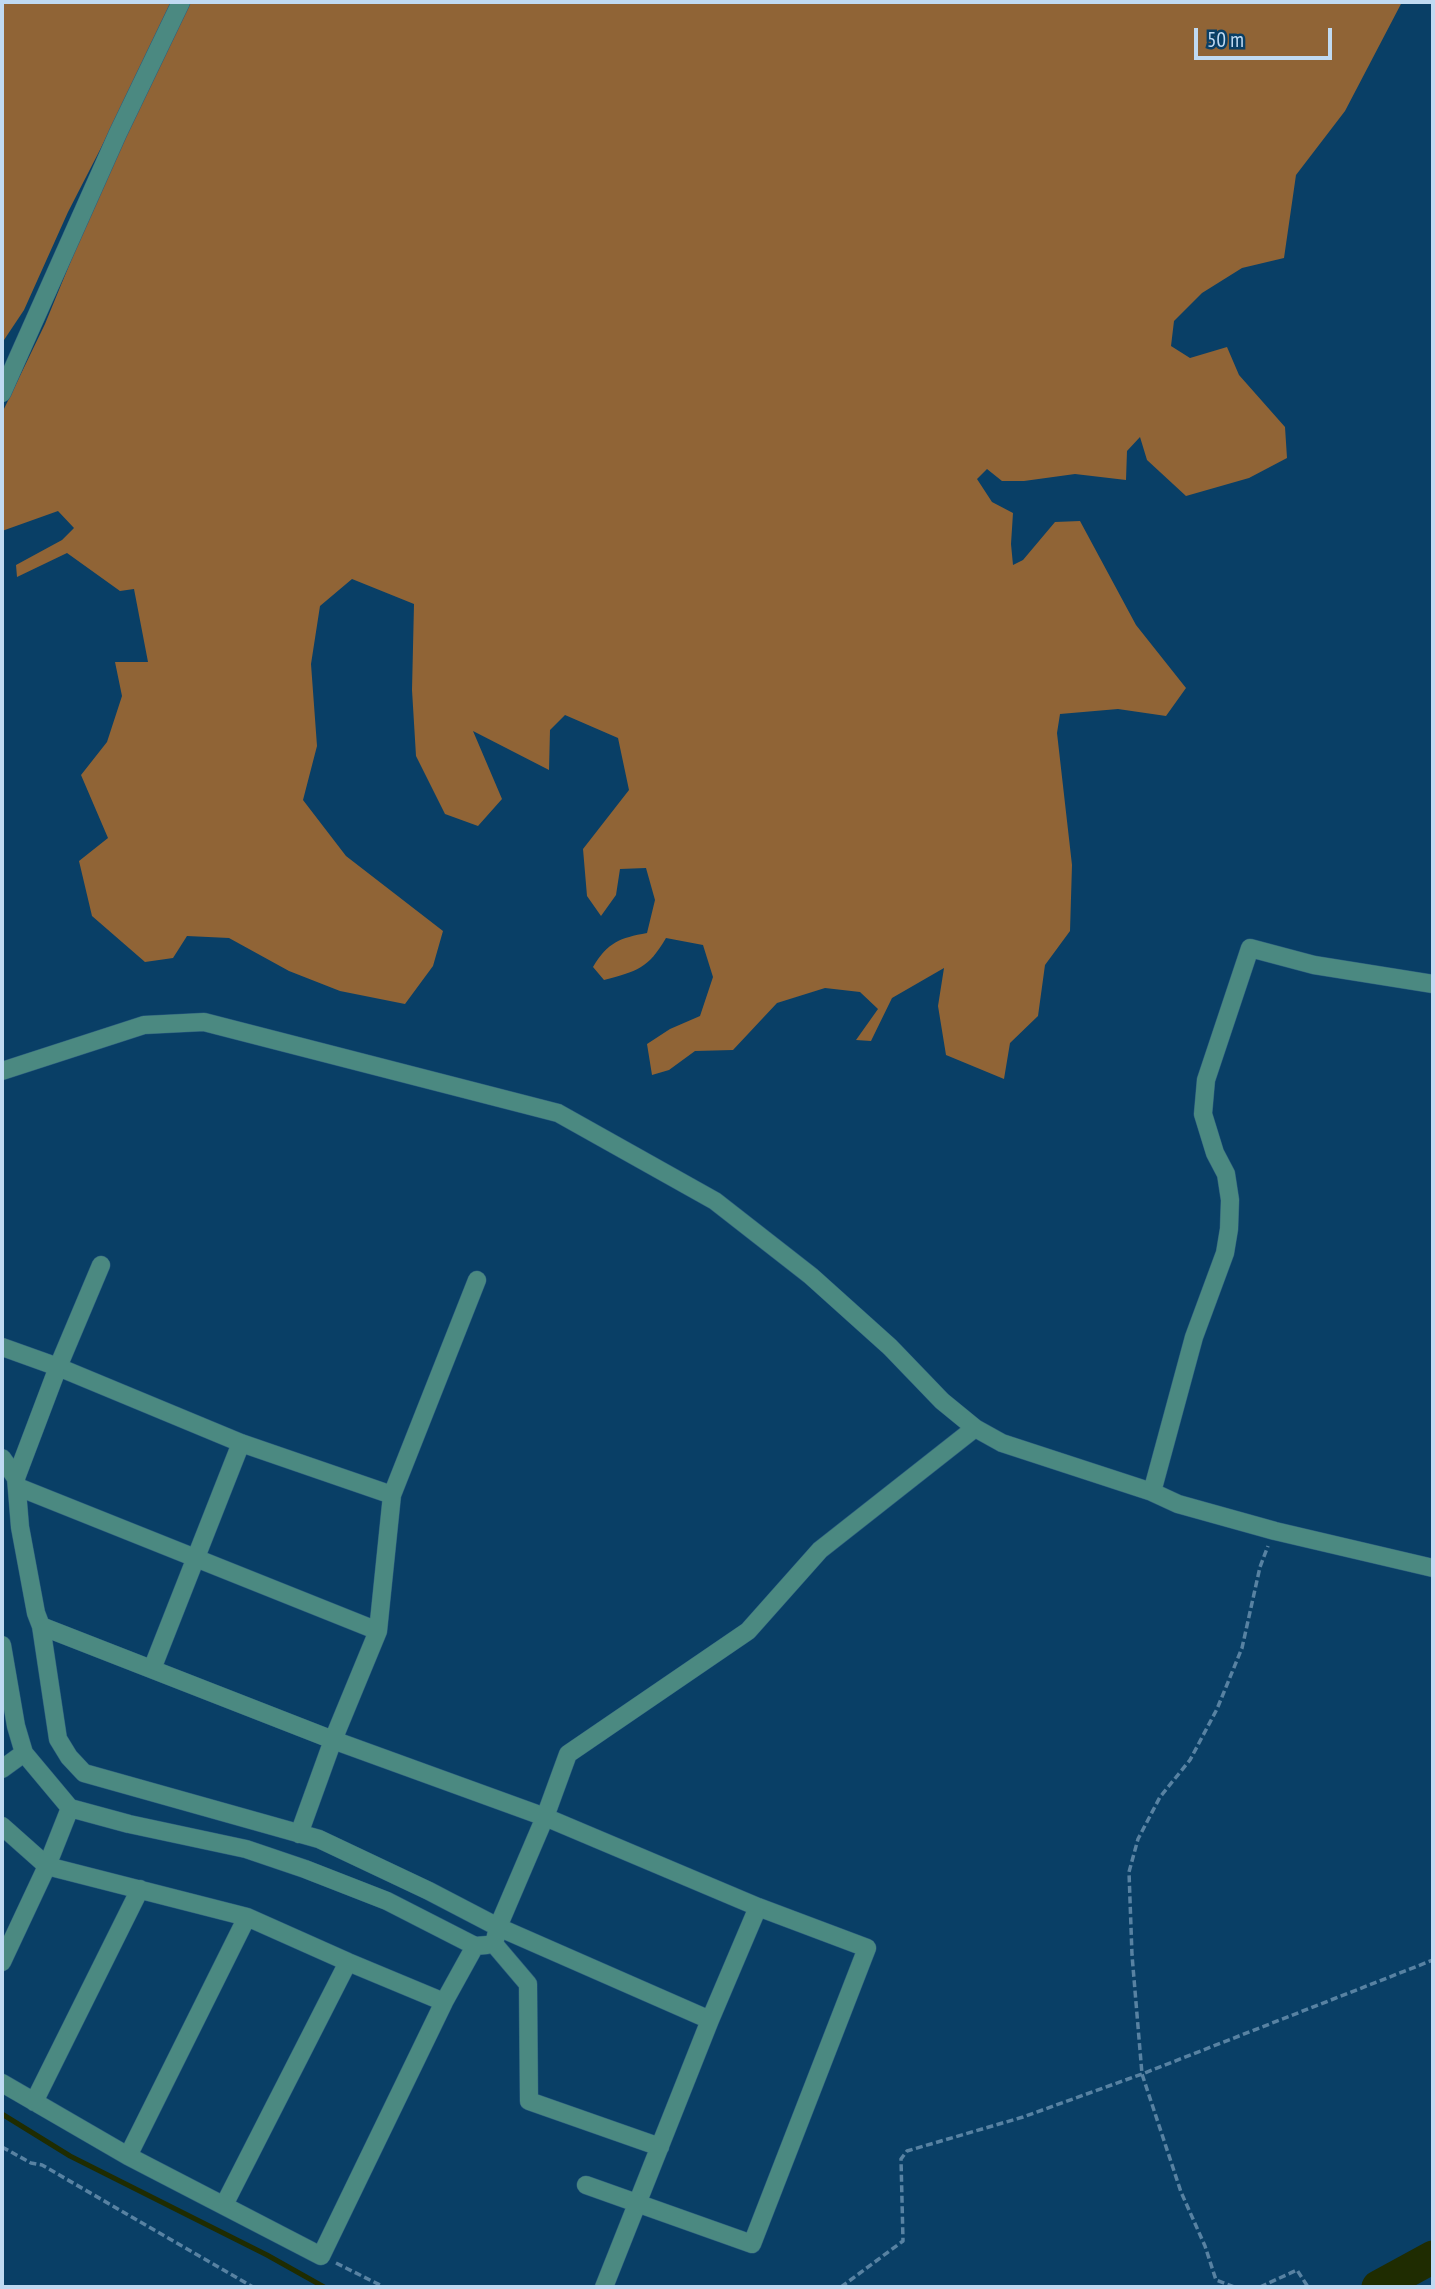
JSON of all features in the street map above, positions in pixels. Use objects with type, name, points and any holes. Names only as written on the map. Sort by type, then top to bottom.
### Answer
[{"type":"street","points":[[2,393],[113,145],[181,2]]},
{"type":"street","points":[[1152,1492],[1194,1337],[1225,1253],[1230,1200],[1226,1174],[1215,1153],[1203,1114],[1206,1080],[1250,948],[1314,965],[1433,984]]},
{"type":"street","points":[[2,1071],[144,1025],[204,1022],[558,1113],[715,1201],[811,1276],[890,1347],[942,1401],[975,1428],[1002,1443],[1152,1492],[1178,1504],[1275,1531],[1433,1567]]},
{"type":"street","points":[[101,1265],[58,1367],[17,1482],[20,1527],[36,1613],[41,1626],[58,1739],[69,1757],[84,1773],[319,1839],[429,1891],[496,1936],[710,2020]]},
{"type":"street","points":[[299,1834],[333,1740],[378,1631],[391,1495],[477,1280]]},
{"type":"street","points":[[2,1347],[58,1367],[241,1443],[391,1495]]},
{"type":"street","points":[[2,2083],[128,2156],[321,2256],[444,2002],[475,1946],[496,1936],[568,1754],[748,1631],[820,1550],[975,1428]]},
{"type":"street","points":[[152,1669],[241,1443]]},
{"type":"street","points":[[2,1458],[17,1482],[378,1631]]},
{"type":"street","points":[[41,1626],[333,1740],[545,1817],[758,1907],[867,1948],[752,2244],[586,2185]]},
{"type":"street","points":[[2,1645],[16,1726],[24,1753],[70,1808],[129,1824],[246,1849],[305,1869],[387,1901],[475,1946]]},
{"type":"street","points":[[2,1769],[24,1753]]},
{"type":"street","points":[[2,1962],[47,1866],[70,1808]]},
{"type":"street","points":[[2,1826],[47,1866],[247,1917],[444,2002]]},
{"type":"street","points":[[34,2102],[140,1889]]},
{"type":"street","points":[[604,2287],[758,1907]]},
{"type":"street","points":[[128,2156],[247,1917]]},
{"type":"street","points":[[496,1936],[528,1984],[529,2101],[660,2147]]},
{"type":"street","points":[[224,2204],[348,1962]]},
{"type":"path","points":[[1234,2287],[1216,2280],[1205,2246],[1181,2192],[1142,2074],[1132,1955],[1129,1872],[1139,1839],[1160,1797],[1190,1760],[1217,1709],[1241,1648],[1260,1567],[1275,1531]]},
{"type":"path","points":[[841,2287],[904,2241],[901,2160],[907,2151],[1023,2117],[1142,2074],[1433,1960]]},
{"type":"path","points":[[2,2147],[31,2163],[42,2165],[253,2287]]},
{"type":"path","points":[[321,2256],[384,2287]]},
{"type":"path","points":[[1260,2287],[1297,2270],[1308,2287]]},
{"type":"shaded area","points":[[2,2],[1402,2],[1345,111],[1296,175],[1284,258],[1242,268],[1202,293],[1174,321],[1171,346],[1190,358],[1227,347],[1239,375],[1285,427],[1287,458],[1249,478],[1186,496],[1147,460],[1140,437],[1127,451],[1126,480],[1075,474],[1002,481],[987,469],[977,479],[992,502],[1013,513],[1013,565],[1023,560],[1055,522],[1080,521],[1136,625],[1186,688],[1166,716],[1118,709],[1060,714],[1057,733],[1072,865],[1070,931],[1045,965],[1038,1016],[1010,1043],[1004,1079],[946,1055],[938,1006],[944,968],[892,998],[871,1041],[856,1040],[878,1009],[860,992],[825,988],[777,1003],[733,1050],[695,1051],[669,1070],[652,1075],[647,1044],[670,1029],[700,1016],[713,977],[703,945],[666,938],[647,963],[633,971],[604,980],[593,967],[616,942],[647,933],[655,900],[646,868],[620,869],[616,895],[601,916],[587,896],[583,849],[629,790],[618,738],[565,715],[550,730],[549,770],[473,731],[502,799],[478,826],[445,814],[416,756],[412,690],[414,604],[352,579],[320,606],[311,664],[317,746],[303,800],[346,856],[443,931],[433,966],[405,1004],[340,991],[289,971],[229,938],[187,936],[173,958],[145,962],[92,916],[79,861],[108,838],[81,775],[107,742],[122,696],[115,662],[148,662],[134,589],[120,591],[67,553],[17,577],[16,565],[62,540],[74,528],[58,511],[2,531],[2,413],[45,324],[99,192],[122,107],[68,212],[24,310],[2,343]]},
{"type":"waterway","points":[[2,2114],[70,2156],[267,2255],[324,2287]]},
{"type":"waterway","points":[[1378,2287],[1433,2257]]}]
